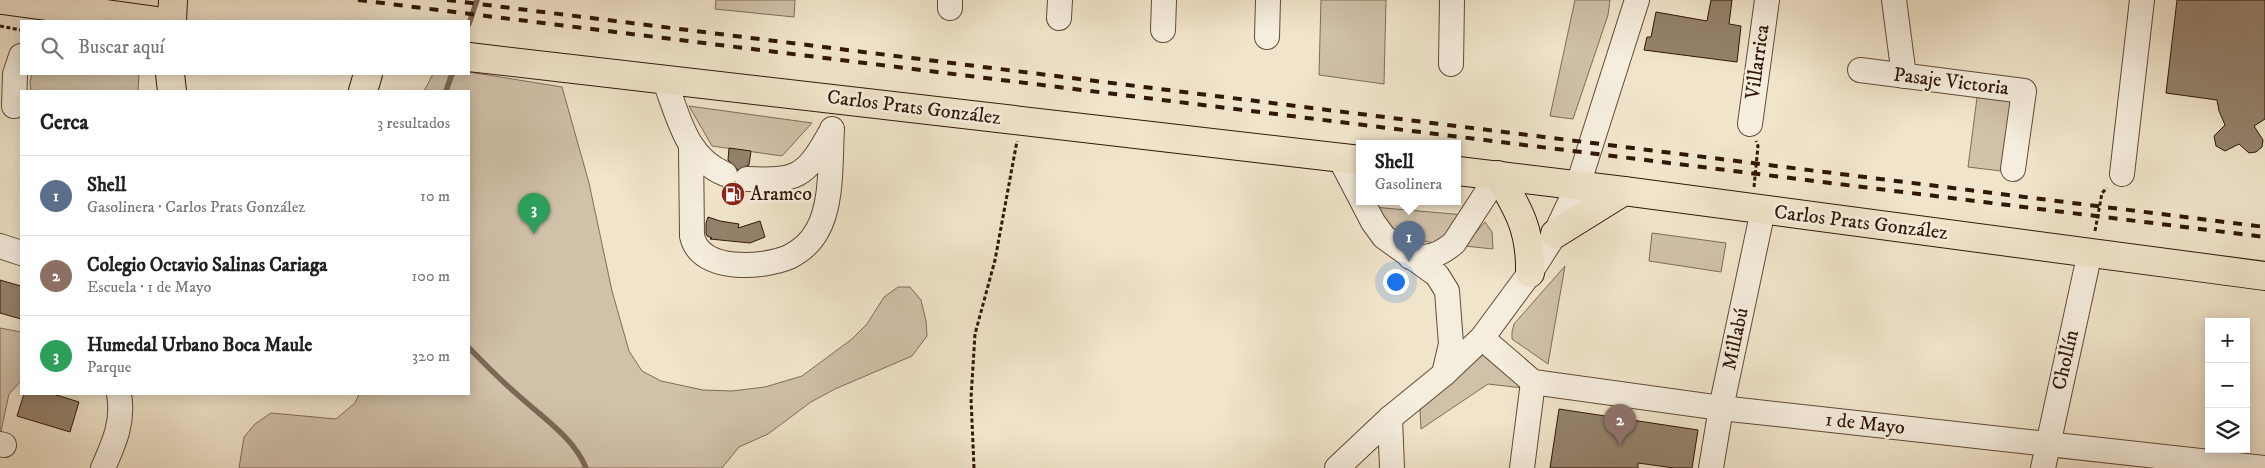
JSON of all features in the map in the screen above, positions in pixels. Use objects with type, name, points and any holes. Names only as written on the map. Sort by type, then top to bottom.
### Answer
[{"type":"main road","points":[[2,0],[46,15],[138,20]]},
{"type":"main road","points":[[172,20],[173,0]]},
{"type":"main road","name":"Carlos Prats González","points":[[482,58],[1350,158]]},
{"type":"main road","points":[[363,90],[368,75]]},
{"type":"main road","name":"Carlos Prats González","points":[[1461,171],[1624,190],[2265,276]]},
{"type":"main road","points":[[1498,175],[1515,203],[1526,230],[1530,273]]},
{"type":"main road","points":[[1555,234],[1624,190]]},
{"type":"street","points":[[1163,30],[1164,0]]},
{"type":"street","points":[[1267,37],[1268,0]]},
{"type":"street","points":[[1451,64],[1452,0]]},
{"type":"street","name":"Villarrica","points":[[1750,124],[1766,0]]},
{"type":"street","points":[[1894,0],[1904,76]]},
{"type":"street","points":[[2122,174],[2142,0]]},
{"type":"street","points":[[1341,464],[1390,418],[1444,374],[1482,338],[1530,273],[1555,234],[1578,185],[1632,7]]},
{"type":"street","points":[[18,116],[15,74],[20,59]]},
{"type":"street","name":"Pasaje Victoria","points":[[1860,70],[2024,91],[2013,169]]},
{"type":"street","points":[[664,79],[692,148],[704,163],[736,176],[776,180],[786,179],[804,170],[817,157],[848,100]]},
{"type":"street","points":[[0,80],[18,116]]},
{"type":"street","points":[[692,148],[692,236],[696,247],[707,257],[728,263],[742,265],[767,264],[791,256],[802,249],[818,230],[827,202],[832,129]]},
{"type":"street","points":[[1350,158],[1356,181]]},
{"type":"street","points":[[1410,257],[1429,258],[1444,252],[1454,243],[1498,175]]},
{"type":"street","points":[[1364,205],[1384,237],[1437,275],[1447,291],[1451,344],[1444,374]]},
{"type":"street","name":"Millabú","points":[[1711,468],[1752,208]]},
{"type":"street","points":[[0,246],[20,252]]},
{"type":"street","name":"Chollín","points":[[2043,468],[2083,251]]},
{"type":"street","points":[[1482,338],[1533,382],[1522,468]]},
{"type":"street","name":"1 de Mayo","points":[[1533,382],[1721,408],[2047,444],[2222,466],[2265,468]]},
{"type":"street","points":[[103,468],[116,441],[120,427],[119,395]]},
{"type":"street","points":[[1390,418],[1392,468]]},
{"type":"street","points":[[1341,464],[1366,457],[1384,468]]},
{"type":"path","points":[[0,26],[20,30]]},
{"type":"path","points":[[974,468],[971,398],[975,334],[995,260],[1021,121]]},
{"type":"path","points":[[1750,124],[1758,146],[1754,194],[1741,192],[1752,208]]},
{"type":"path","points":[[2083,251],[2080,241],[2095,232],[2102,193],[2122,174]]},
{"type":"shaded area","points":[[716,0],[795,0],[794,17],[715,9]]},
{"type":"shaded area","points":[[1321,0],[1386,0],[1384,84],[1319,75]]},
{"type":"shaded area","points":[[1575,0],[1610,0],[1608,15],[1573,119],[1550,116]]},
{"type":"shaded area","points":[[470,72],[562,87],[589,183],[612,291],[629,351],[642,371],[661,381],[703,390],[732,391],[765,387],[802,376],[852,339],[867,324],[884,297],[898,287],[910,287],[921,300],[927,336],[912,356],[835,389],[811,402],[768,434],[739,447],[722,468],[239,468],[244,437],[255,424],[271,413],[336,419],[355,403],[359,395],[470,395],[470,90],[425,90],[432,75],[470,75]]},
{"type":"shaded area","points":[[32,75],[139,75],[138,90],[31,90]]},
{"type":"shaded area","points":[[1978,90],[2019,95],[2009,172],[1968,167]]},
{"type":"shaded area","points":[[689,106],[812,123],[782,156],[712,146]]},
{"type":"shaded area","points":[[1373,207],[1465,215],[1443,244],[1395,237]]},
{"type":"shaded area","points":[[1485,222],[1492,232],[1493,249],[1464,246]]},
{"type":"shaded area","points":[[1652,233],[1726,243],[1721,272],[1649,261]]},
{"type":"shaded area","points":[[1565,266],[1548,364],[1512,339],[1512,332],[1514,324]]},
{"type":"shaded area","points":[[0,328],[20,332],[20,382],[9,394],[0,436]]},
{"type":"shaded area","points":[[1485,354],[1523,388],[1488,384],[1421,429],[1420,409]]},
{"type":"building","points":[[1711,0],[1732,0],[1729,24],[1741,26],[1737,62],[1644,50],[1647,37],[1651,37],[1656,12],[1707,21]]},
{"type":"building","points":[[2177,0],[2265,0],[2265,119],[2254,126],[2263,140],[2262,147],[2256,152],[2249,153],[2239,144],[2225,151],[2216,146],[2214,136],[2225,125],[2217,100],[2166,93]]},
{"type":"building","points":[[729,148],[751,151],[749,165],[738,170],[728,160]]},
{"type":"building","points":[[734,184],[739,190],[745,192],[744,195],[722,192],[723,187]]},
{"type":"building","points":[[708,217],[739,224],[738,228],[760,221],[765,237],[750,243],[710,239],[712,238],[707,236],[706,233]]},
{"type":"building","points":[[0,280],[20,286],[20,319],[0,313]]},
{"type":"building","points":[[24,395],[56,395],[79,402],[70,432],[17,416]]},
{"type":"building","points":[[1559,409],[1698,430],[1692,468],[1674,468],[1638,463],[1638,468],[1550,468]]},
{"type":"waterway","points":[[470,21],[477,0]]},
{"type":"waterway","points":[[446,90],[452,75]]},
{"type":"waterway","points":[[470,349],[566,438],[581,457],[586,468]]},
{"type":"railway","points":[[358,0],[2265,237]]},
{"type":"railway","points":[[447,0],[2265,227]]},
{"type":"place","name":"Aramco","points":[[733,194]]},
{"type":"place","name":"Humedal Urbano Boca Maule","points":[[534,234]]},
{"type":"place","name":"Shell","points":[[1409,262]]},
{"type":"place","name":"Colegio Octavio Salinas Cariaga","points":[[1620,445]]}]
